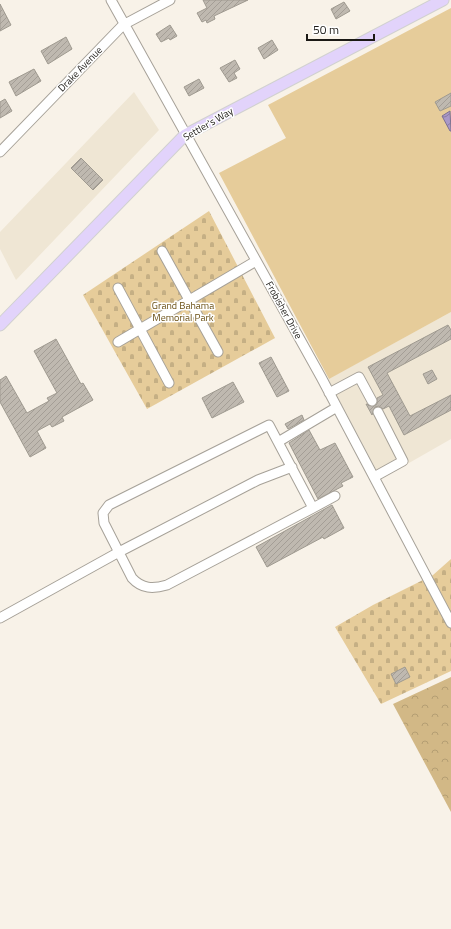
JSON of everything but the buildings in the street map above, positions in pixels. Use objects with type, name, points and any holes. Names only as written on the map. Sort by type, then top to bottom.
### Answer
[{"type":"main road","name":"Settler's Way","points":[[0,325],[185,135],[443,0]]},
{"type":"street","name":"Frobisher Drive","points":[[111,0],[337,407],[451,623]]},
{"type":"street","name":"Drake Avenue","points":[[0,152],[124,25],[170,0]]},
{"type":"street","points":[[162,251],[218,352]]},
{"type":"street","points":[[118,342],[256,261]]},
{"type":"street","points":[[118,288],[169,383]]},
{"type":"street","points":[[329,393],[359,377],[372,401]]},
{"type":"street","points":[[278,442],[337,407]]},
{"type":"street","points":[[374,477],[403,461],[378,412]]},
{"type":"street","points":[[313,508],[269,425],[109,505],[103,513],[104,523],[132,578],[139,585],[158,588],[167,585],[313,508],[335,496]]},
{"type":"street","points":[[0,618],[119,552],[258,480],[292,467]]},
{"type":"shaded area","points":[[134,92],[159,130],[16,280],[0,249],[0,232]]},
{"type":"shaded area","points":[[451,312],[451,439],[381,479],[328,379]]},
{"type":"green space","points":[[451,8],[451,312],[329,379],[219,173],[286,138],[268,105]]},
{"type":"green space","name":"Grand Bahama Memorial Park","points":[[209,211],[275,338],[147,409],[83,295]]},
{"type":"green space","points":[[451,559],[451,671],[381,704],[335,627],[373,605],[433,575]]},
{"type":"green space","points":[[451,677],[451,812],[393,704]]},
{"type":"water","points":[[450,111],[451,131],[442,116]]}]
